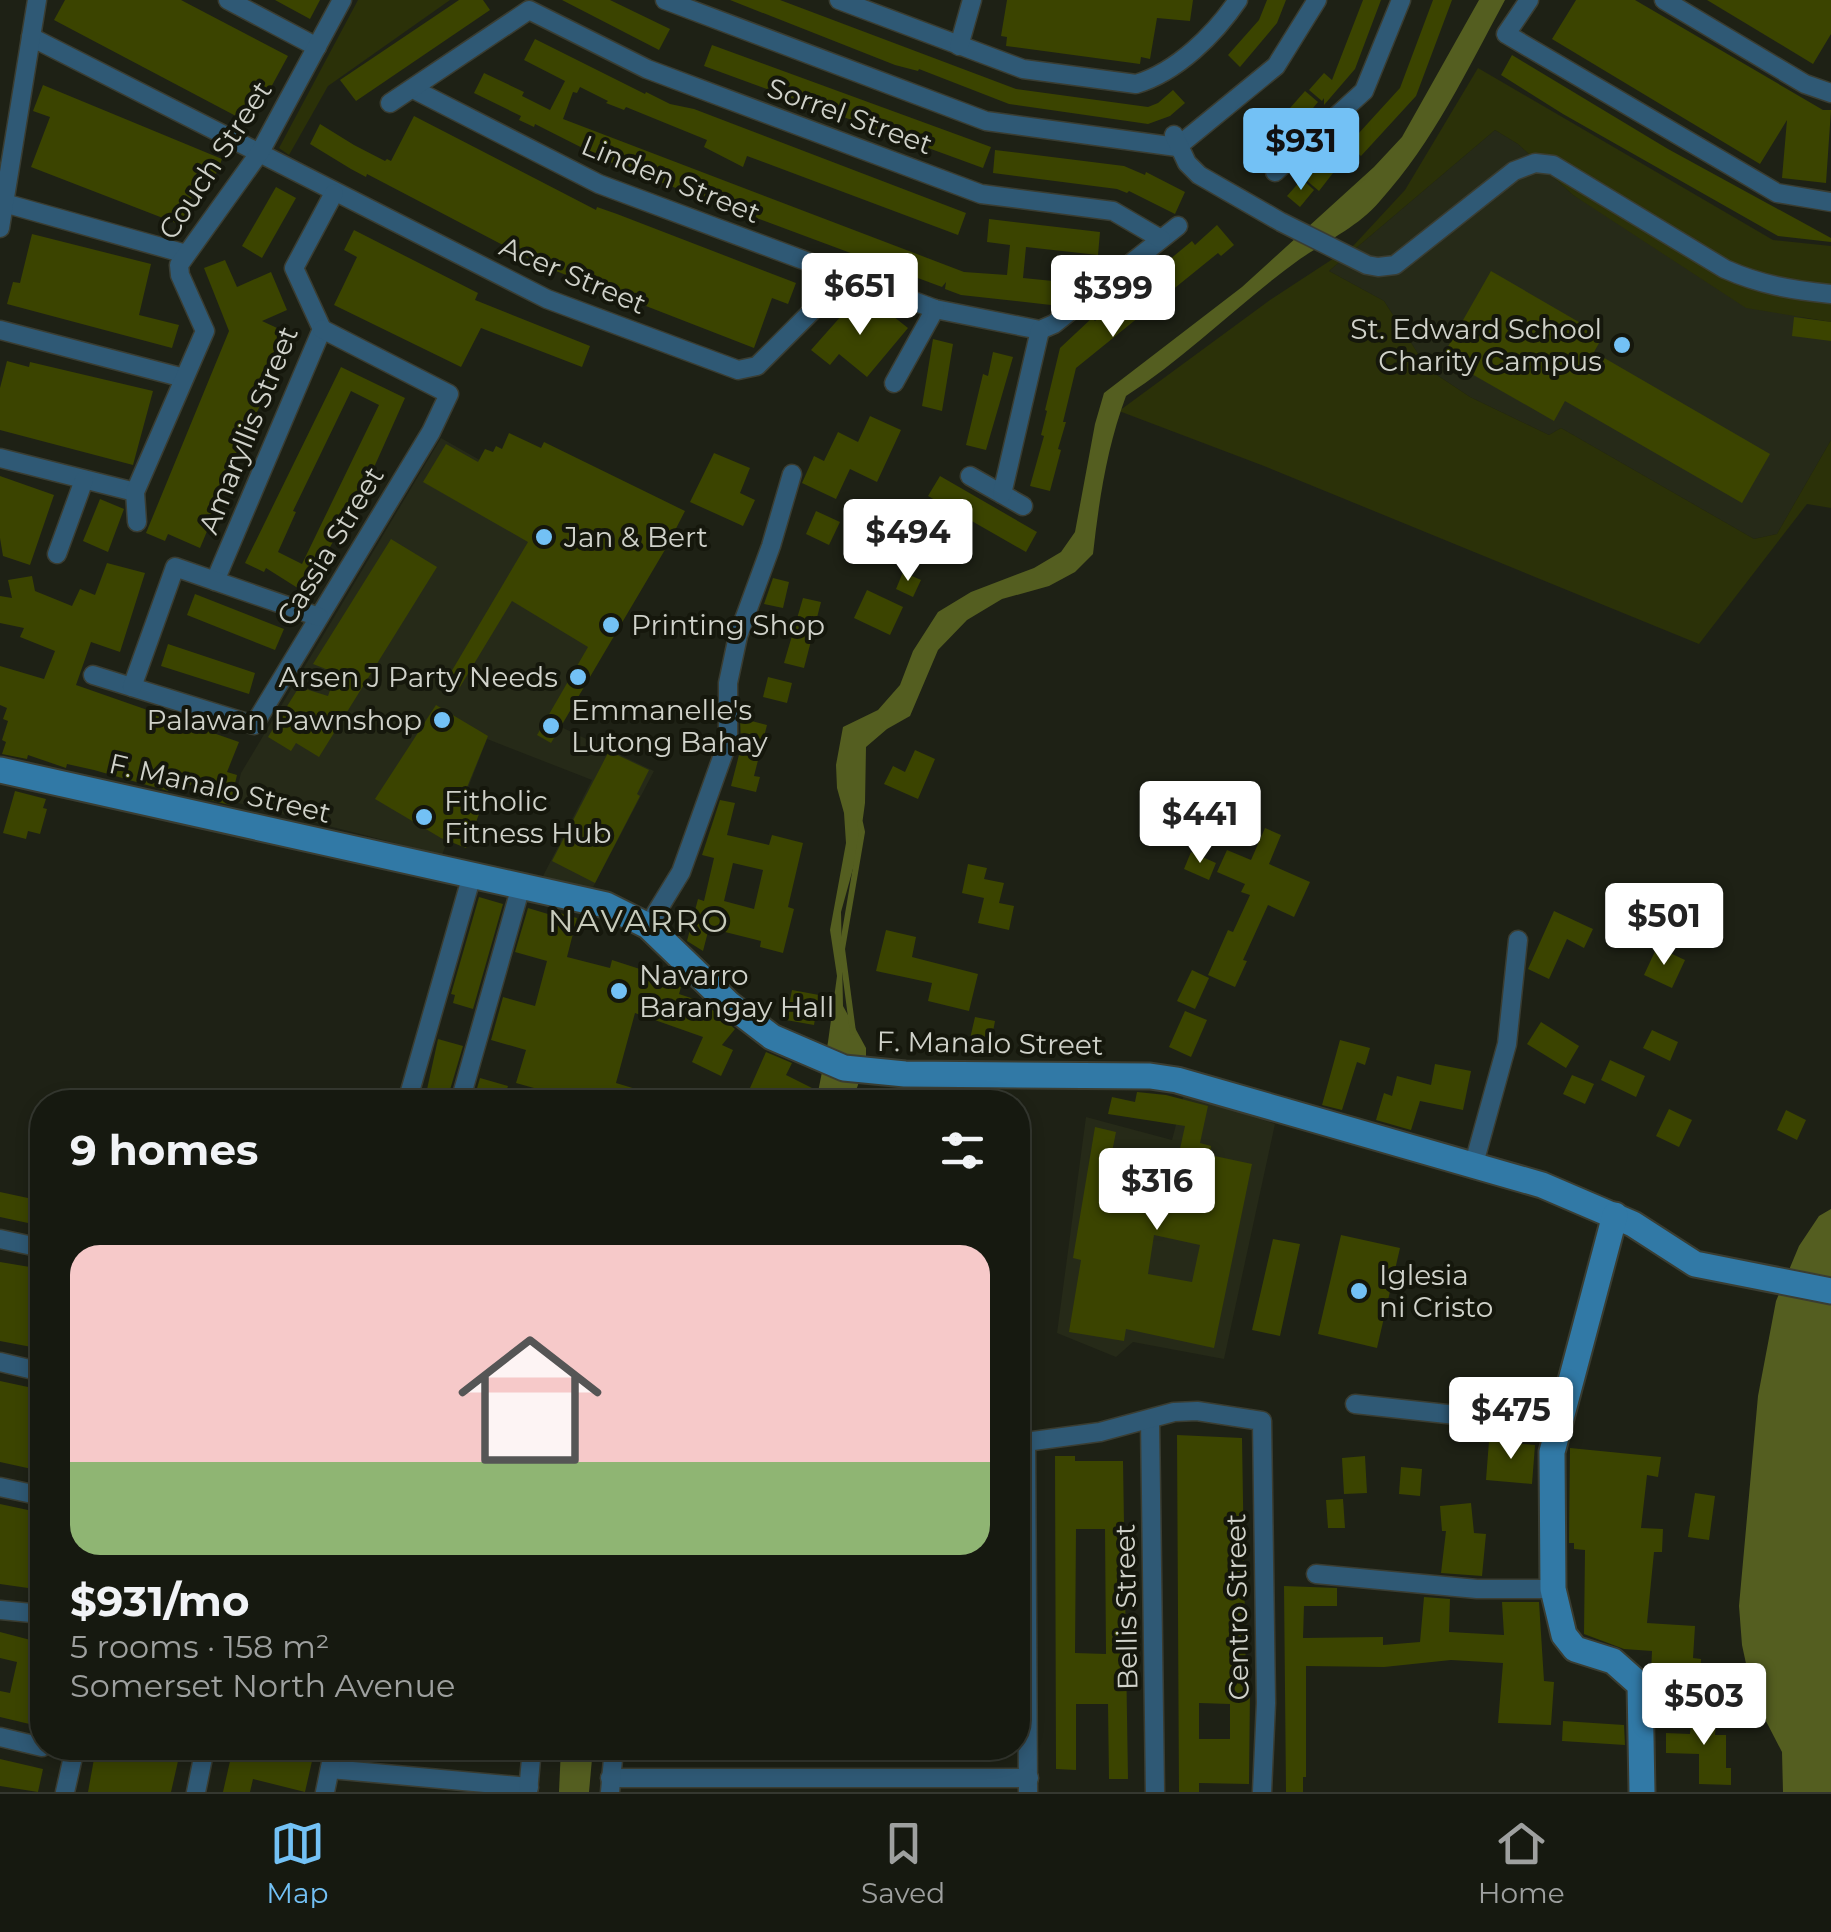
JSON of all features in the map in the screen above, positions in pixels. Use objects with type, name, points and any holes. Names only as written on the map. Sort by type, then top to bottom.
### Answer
[{"type":"street","points":[[0,228],[37,0]]},
{"type":"street","points":[[228,0],[317,47]]},
{"type":"street","name":"Couch Street","points":[[137,522],[135,492],[205,330],[179,265],[260,152],[342,0]]},
{"type":"street","points":[[664,0],[986,122],[1176,141],[1276,66],[1317,0]]},
{"type":"street","points":[[839,0],[864,4],[1023,69],[1136,84],[1153,79],[1219,29],[1238,0]]},
{"type":"street","points":[[959,46],[972,0]]},
{"type":"street","points":[[1275,172],[1364,91],[1401,0]]},
{"type":"street","points":[[1529,0],[1506,34],[1777,193],[1831,202]]},
{"type":"street","points":[[1664,0],[1805,84],[1831,93]]},
{"type":"street","name":"Sorrel Street","points":[[413,89],[529,10],[647,70],[981,194],[1113,211],[1161,238]]},
{"type":"street","name":"Acer Street","points":[[31,38],[547,299],[738,370],[757,366],[847,276]]},
{"type":"street","points":[[390,103],[413,89]]},
{"type":"street","name":"Linden Street","points":[[413,89],[599,184],[936,309],[1040,330]]},
{"type":"street","points":[[1176,141],[1199,175],[1367,265],[1396,265],[1514,171],[1535,163],[1553,165],[1754,282],[1779,289],[1831,294]]},
{"type":"street","name":"Amaryllis Street","points":[[215,581],[322,329],[294,268],[334,193]]},
{"type":"street","points":[[4,202],[186,254]]},
{"type":"street","points":[[1002,494],[1040,330],[1054,324],[1178,226]]},
{"type":"street","points":[[894,383],[936,309]]},
{"type":"street","name":"Cassia Street","points":[[132,688],[254,726],[432,432],[449,394],[322,329]]},
{"type":"street","points":[[0,330],[184,378]]},
{"type":"street","points":[[0,458],[135,492]]},
{"type":"street","points":[[648,926],[681,872],[728,741],[728,683],[735,652],[792,474]]},
{"type":"street","points":[[970,476],[1023,506]]},
{"type":"street","points":[[57,554],[84,480]]},
{"type":"street","points":[[92,675],[132,688],[174,567],[319,617]]},
{"type":"street","name":"F. Manalo Street","points":[[0,770],[606,906],[648,926],[729,1004],[772,1037],[844,1068],[874,1072],[1150,1076],[1176,1080],[1542,1185],[1645,1230],[1694,1264],[1831,1291]]},
{"type":"street","points":[[410,1090],[472,875]]},
{"type":"street","points":[[463,1090],[521,886]]},
{"type":"street","points":[[1473,1166],[1507,1044],[1518,940]]},
{"type":"street","points":[[1614,1215],[1552,1452],[1552,1589],[1564,1635],[1575,1649],[1613,1661],[1640,1685],[1642,1792]]},
{"type":"street","points":[[0,1239],[30,1245]]},
{"type":"street","points":[[0,1362],[30,1369]]},
{"type":"street","points":[[1355,1404],[1557,1426]]},
{"type":"street","name":"Centro Street","points":[[1150,1420],[1174,1412],[1198,1411],[1262,1422],[1266,1703],[1262,1792]]},
{"type":"street","points":[[1030,1442],[1150,1420]]},
{"type":"street","name":"Bellis Street","points":[[1150,1420],[1156,1792]]},
{"type":"street","points":[[0,1487],[30,1493]]},
{"type":"street","points":[[1316,1574],[1477,1588],[1552,1589]]},
{"type":"street","points":[[0,1610],[30,1613]]},
{"type":"street","points":[[0,1738],[30,1744]]},
{"type":"street","points":[[66,1792],[72,1760]]},
{"type":"street","points":[[196,1792],[203,1760]]},
{"type":"street","points":[[325,1792],[332,1760]]},
{"type":"street","points":[[330,1769],[529,1789],[531,1760]]},
{"type":"street","points":[[613,1760],[610,1785],[1029,1785],[1028,1760]]},
{"type":"shaded area","points":[[358,0],[450,0],[328,86],[289,155],[279,148]]},
{"type":"shaded area","points":[[1479,0],[1505,0],[1433,129],[1380,201],[1126,396],[1105,474],[1093,554],[1075,572],[1049,586],[1002,599],[967,620],[938,650],[910,716],[866,747],[859,847],[841,912],[843,1006],[866,1048],[866,1062],[856,1090],[818,1090],[837,976],[830,930],[846,843],[836,765],[843,727],[878,710],[900,685],[913,651],[938,612],[971,592],[1034,568],[1061,552],[1075,532],[1104,393],[1242,287],[1402,137]]},
{"type":"shaded area","points":[[1478,68],[1773,240],[1831,246],[1831,322],[1746,308],[1573,195],[1518,144],[1495,130],[1329,271],[1384,301],[1428,369],[1470,397],[1549,435],[1561,428],[1754,539],[1777,534],[1831,440],[1831,508],[1807,504],[1699,644],[1264,466],[1119,411],[1270,300],[1354,245],[1405,190]]},
{"type":"shaded area","name":"St. Edward School Charity Campus","points":[[1495,130],[1518,144],[1573,195],[1804,318],[1831,322],[1831,440],[1777,534],[1754,539],[1561,428],[1549,435],[1470,397],[1428,369],[1384,301],[1329,271]]},
{"type":"shaded area","points":[[441,438],[656,560],[561,727],[654,771],[591,891],[541,880],[592,780],[487,739],[442,855],[234,802],[241,773]]},
{"type":"shaded area","points":[[1184,1094],[1275,1124],[1224,1359],[1133,1342],[1116,1357],[1057,1333],[1086,1117],[1172,1140]]},
{"type":"shaded area","points":[[1831,1209],[1831,1792],[1783,1792],[1782,1752],[1753,1696],[1742,1645],[1739,1606],[1758,1396],[1776,1301],[1799,1246],[1819,1216]]},
{"type":"shaded area","points":[[560,1760],[592,1760],[589,1792],[559,1792]]},
{"type":"building","points":[[65,0],[181,0],[288,56],[251,124],[54,20]]},
{"type":"building","points":[[275,0],[320,0],[310,19]]},
{"type":"building","points":[[459,0],[483,0],[490,10],[356,101],[340,80]]},
{"type":"building","points":[[562,0],[610,0],[670,29],[659,50]]},
{"type":"building","points":[[730,0],[780,0],[1016,89],[1148,107],[1173,90],[1185,103],[1170,116],[1148,124],[1009,104],[919,69],[895,65]]},
{"type":"building","points":[[1007,0],[1193,0],[1190,21],[1157,18],[1150,59],[1141,57],[1140,64],[1006,46],[1007,37],[1001,36]]},
{"type":"building","points":[[1267,0],[1286,0],[1277,23],[1240,67],[1228,55],[1259,20]]},
{"type":"building","points":[[1363,0],[1381,0],[1355,69],[1324,105],[1324,98],[1322,101],[1309,90],[1324,73],[1332,80]]},
{"type":"building","points":[[1433,0],[1452,0],[1416,96],[1361,156],[1348,145],[1400,88]]},
{"type":"building","points":[[1576,0],[1635,0],[1823,110],[1831,110],[1826,183],[1782,178],[1787,120],[1760,164],[1552,39]]},
{"type":"building","points":[[1707,0],[1831,0],[1831,34],[1813,64]]},
{"type":"building","points":[[535,39],[645,94],[966,213],[958,235],[747,156],[743,167],[704,147],[707,140],[626,107],[624,110],[606,103],[580,87],[577,93],[573,92],[563,119],[964,272],[1007,275],[1010,245],[987,242],[989,219],[1100,232],[1098,255],[1026,247],[1023,278],[1053,281],[1051,305],[961,295],[945,289],[946,282],[942,287],[622,168],[535,124],[534,127],[519,120],[521,116],[474,93],[484,73],[550,110],[565,81],[524,60]]},
{"type":"building","points":[[712,45],[991,147],[983,168],[704,66]]},
{"type":"building","points":[[1512,55],[1668,149],[1831,238],[1831,242],[1778,236],[1563,114],[1501,75]]},
{"type":"building","points":[[43,85],[222,159],[212,184],[199,179],[181,225],[31,167],[50,117],[33,111]]},
{"type":"building","points":[[1305,91],[1318,102],[1304,119],[1290,108]]},
{"type":"building","points":[[1285,109],[1298,120],[1265,158],[1252,146]]},
{"type":"building","points":[[414,116],[596,210],[597,207],[617,214],[796,283],[788,304],[772,298],[754,348],[543,266],[367,174],[366,177],[310,144],[320,124],[391,161]]},
{"type":"building","points":[[1343,144],[1356,154],[1341,172],[1328,161]]},
{"type":"building","points":[[995,150],[1124,166],[1145,175],[1146,172],[1185,192],[1175,214],[1129,191],[993,173]]},
{"type":"building","points":[[1320,162],[1333,173],[1319,191],[1306,180]]},
{"type":"building","points":[[1302,179],[1314,190],[1300,207],[1287,196]]},
{"type":"building","points":[[276,187],[296,198],[262,258],[242,246]]},
{"type":"building","points":[[1217,225],[1234,245],[1221,256],[1218,253],[1076,368],[1050,491],[1030,486],[1044,436],[1041,435],[1045,410],[1060,348],[1092,318],[1095,321]]},
{"type":"building","points":[[354,230],[478,293],[475,300],[590,346],[582,367],[481,328],[461,367],[334,305],[357,257],[344,250]]},
{"type":"building","points":[[32,234],[151,264],[139,315],[179,325],[172,348],[7,304],[13,282],[20,283]]},
{"type":"building","points":[[225,260],[237,287],[271,272],[287,310],[262,321],[290,334],[200,548],[168,534],[165,541],[146,533],[229,331],[204,268]]},
{"type":"building","points":[[1491,271],[1603,336],[1594,352],[1770,454],[1742,503],[1565,401],[1554,421],[1442,357]]},
{"type":"building","points":[[858,297],[884,318],[889,313],[908,328],[867,377],[839,354],[830,365],[811,350]]},
{"type":"building","points":[[1794,317],[1831,322],[1831,341],[1792,336]]},
{"type":"building","points":[[933,339],[953,344],[942,411],[922,406]]},
{"type":"building","points":[[993,352],[1013,357],[986,450],[966,445],[983,374],[988,376]]},
{"type":"building","points":[[7,361],[29,367],[30,362],[153,391],[133,465],[0,430],[0,388]]},
{"type":"building","points":[[341,367],[405,398],[367,483],[304,592],[266,568],[264,572],[245,563]],"holes":[[[351,391],[379,405],[302,564],[278,552],[296,512],[293,511]]]},
{"type":"building","points":[[870,416],[901,430],[877,482],[850,469],[836,499],[802,483],[814,456],[824,461],[838,432],[858,442]]},
{"type":"building","points":[[509,433],[541,448],[544,442],[685,511],[551,743],[537,735],[588,647],[512,601],[460,687],[447,679],[528,542],[423,482],[446,444],[478,462],[485,449],[502,449]]},
{"type":"building","points":[[714,453],[750,468],[740,493],[755,500],[743,526],[690,502]]},
{"type":"building","points":[[0,476],[54,495],[30,565],[3,556]]},
{"type":"building","points":[[940,476],[1037,532],[1026,552],[928,496]]},
{"type":"building","points":[[100,499],[124,509],[108,552],[83,541]]},
{"type":"building","points":[[906,507],[923,515],[915,532],[898,524]]},
{"type":"building","points":[[816,511],[840,522],[829,545],[806,534]]},
{"type":"building","points":[[391,539],[437,567],[319,757],[296,743],[291,751],[268,737],[299,687],[328,696],[336,673],[313,664]]},
{"type":"building","points":[[107,563],[145,573],[120,652],[91,642],[76,685],[239,742],[227,772],[237,775],[230,805],[209,800],[211,791],[171,780],[168,791],[94,770],[67,764],[66,768],[28,755],[27,759],[2,754],[8,721],[3,719],[7,708],[0,705],[0,666],[44,679],[55,651],[20,637],[24,628],[0,623],[0,596],[12,598],[8,580],[32,576],[35,591],[72,606],[80,589],[95,595]]},
{"type":"building","points":[[903,572],[921,580],[913,597],[896,589]]},
{"type":"building","points":[[773,578],[789,582],[783,608],[764,604]]},
{"type":"building","points":[[867,590],[903,607],[890,635],[854,618]]},
{"type":"building","points":[[195,594],[284,629],[275,650],[187,615]]},
{"type":"building","points":[[803,598],[821,602],[804,668],[784,663]]},
{"type":"building","points":[[168,644],[255,673],[249,694],[161,666]]},
{"type":"building","points":[[768,677],[792,683],[787,703],[763,697]]},
{"type":"building","points":[[436,705],[488,736],[461,802],[481,809],[466,848],[441,838],[375,799]]},
{"type":"building","points":[[740,718],[767,725],[754,776],[760,777],[756,792],[731,786],[741,747]]},
{"type":"building","points":[[915,750],[935,759],[918,799],[884,784],[893,766],[905,772]]},
{"type":"building","points":[[609,751],[649,770],[637,794],[640,796],[595,883],[552,861]]},
{"type":"building","points":[[15,791],[46,799],[40,834],[28,831],[26,839],[3,833]]},
{"type":"building","points":[[720,800],[735,803],[727,835],[769,845],[772,835],[803,843],[788,907],[794,909],[783,953],[760,947],[761,941],[709,928],[703,951],[687,941],[698,899],[704,901],[714,858],[702,855]],"holes":[[[733,863],[763,870],[754,909],[724,901]]]},
{"type":"building","points":[[1265,828],[1281,835],[1269,864],[1310,882],[1294,917],[1268,905],[1235,987],[1208,975],[1228,930],[1233,932],[1250,895],[1241,892],[1245,884],[1217,872],[1227,850],[1251,860]]},
{"type":"building","points":[[1191,852],[1216,863],[1209,880],[1184,869]]},
{"type":"building","points":[[968,864],[987,868],[984,879],[1004,883],[999,903],[1014,906],[1009,930],[978,923],[984,898],[962,893]]},
{"type":"building","points":[[479,897],[503,904],[473,1009],[453,1003],[455,995],[451,994]]},
{"type":"building","points":[[528,908],[577,918],[567,957],[610,968],[612,960],[646,971],[645,975],[681,987],[679,994],[703,1002],[735,1029],[722,1045],[733,1050],[721,1076],[692,1062],[703,1037],[635,1013],[616,1083],[639,1090],[541,1090],[516,1083],[526,1050],[491,1040],[503,997],[535,1006],[547,961],[515,952]]},
{"type":"building","points":[[1554,911],[1593,929],[1584,948],[1567,939],[1549,979],[1528,969]]},
{"type":"building","points":[[886,930],[916,937],[912,957],[978,974],[969,1011],[928,1001],[932,983],[876,971]]},
{"type":"building","points":[[1657,947],[1685,960],[1672,988],[1644,975]]},
{"type":"building","points":[[1192,970],[1209,978],[1195,1009],[1177,1001]]},
{"type":"building","points":[[792,990],[819,995],[814,1025],[786,1020]]},
{"type":"building","points":[[1185,1011],[1207,1020],[1191,1057],[1169,1047]]},
{"type":"building","points":[[975,1017],[995,1021],[990,1047],[969,1043]]},
{"type":"building","points":[[1541,1022],[1579,1046],[1566,1068],[1527,1044]]},
{"type":"building","points":[[1652,1030],[1678,1042],[1670,1061],[1643,1048]]},
{"type":"building","points":[[438,1039],[463,1046],[450,1090],[427,1090]]},
{"type":"building","points":[[1340,1040],[1370,1048],[1365,1065],[1357,1062],[1342,1110],[1322,1105]]},
{"type":"building","points":[[766,1052],[792,1063],[786,1075],[814,1089],[754,1090],[750,1088]]},
{"type":"building","points":[[1610,1060],[1645,1076],[1636,1097],[1601,1080]]},
{"type":"building","points":[[1435,1064],[1471,1071],[1463,1110],[1420,1101],[1411,1130],[1376,1120],[1384,1093],[1392,1096],[1397,1076],[1431,1085]]},
{"type":"building","points":[[1572,1075],[1594,1084],[1585,1104],[1563,1094]]},
{"type":"building","points":[[480,1078],[508,1086],[507,1090],[476,1090]]},
{"type":"building","points":[[1137,1092],[1208,1106],[1200,1143],[1211,1146],[1210,1155],[1252,1164],[1214,1348],[1126,1329],[1124,1341],[1069,1332],[1081,1260],[1073,1258],[1095,1127],[1116,1132],[1111,1157],[1176,1167],[1185,1126],[1108,1114],[1112,1097],[1135,1102]],"holes":[[[1154,1235],[1200,1245],[1192,1282],[1148,1274]]]},
{"type":"building","points":[[1669,1109],[1692,1120],[1679,1147],[1656,1136]]},
{"type":"building","points":[[1786,1110],[1806,1120],[1797,1140],[1777,1130]]},
{"type":"building","points":[[0,1192],[30,1198],[30,1223],[0,1217]]},
{"type":"building","name":"Iglesia ni Cristo","points":[[1341,1235],[1400,1248],[1377,1348],[1318,1334]]},
{"type":"building","points":[[1273,1239],[1300,1244],[1280,1336],[1252,1330]]},
{"type":"building","points":[[0,1262],[30,1267],[30,1347],[0,1341]]},
{"type":"building","points":[[0,1381],[30,1387],[30,1469],[0,1462]]},
{"type":"building","points":[[1177,1435],[1242,1438],[1249,1784],[1199,1783],[1199,1792],[1179,1792]],"holes":[[[1199,1703],[1230,1704],[1230,1739],[1199,1739]]]},
{"type":"building","points":[[1489,1441],[1535,1445],[1532,1484],[1486,1480]]},
{"type":"building","points":[[1570,1448],[1661,1457],[1658,1477],[1647,1475],[1641,1528],[1663,1529],[1662,1552],[1654,1552],[1647,1623],[1695,1626],[1693,1658],[1701,1659],[1699,1701],[1656,1698],[1652,1651],[1624,1649],[1584,1634],[1585,1550],[1574,1549],[1574,1543],[1569,1543]]},
{"type":"building","points":[[1055,1456],[1075,1456],[1075,1461],[1123,1461],[1128,1779],[1109,1779],[1108,1704],[1076,1704],[1076,1770],[1056,1769]],"holes":[[[1076,1529],[1105,1529],[1106,1654],[1075,1653]]]},
{"type":"building","points":[[1365,1456],[1367,1493],[1344,1494],[1342,1458]]},
{"type":"building","points":[[1401,1467],[1422,1469],[1420,1496],[1399,1494]]},
{"type":"building","points":[[1695,1493],[1715,1496],[1709,1540],[1688,1537]]},
{"type":"building","points":[[1343,1499],[1345,1528],[1328,1528],[1326,1500]]},
{"type":"building","points":[[1471,1503],[1474,1533],[1486,1534],[1482,1576],[1441,1573],[1446,1531],[1442,1531],[1440,1506]]},
{"type":"building","points":[[0,1504],[30,1510],[30,1588],[0,1584]]},
{"type":"building","points":[[1284,1586],[1337,1588],[1337,1606],[1304,1606],[1303,1638],[1383,1637],[1383,1645],[1420,1642],[1424,1597],[1450,1599],[1449,1632],[1504,1635],[1502,1602],[1539,1602],[1544,1681],[1554,1682],[1551,1725],[1498,1723],[1503,1663],[1451,1660],[1384,1667],[1306,1666],[1306,1777],[1303,1792],[1286,1792]]},
{"type":"building","points":[[0,1632],[30,1640],[30,1724],[0,1717],[0,1691],[10,1693],[17,1662],[0,1658]]},
{"type":"building","points":[[1692,1710],[1717,1712],[1715,1735],[1726,1735],[1726,1768],[1731,1768],[1731,1785],[1699,1784],[1699,1754],[1666,1753],[1666,1733],[1690,1734]]},
{"type":"building","points":[[1563,1721],[1624,1725],[1625,1745],[1562,1741]]},
{"type":"building","points":[[0,1759],[43,1769],[38,1792],[0,1786]]},
{"type":"building","points":[[94,1760],[178,1760],[171,1792],[88,1792]]},
{"type":"building","points":[[230,1760],[312,1760],[305,1792],[253,1779],[250,1792],[223,1792]]},
{"type":"waterway","points":[[853,1032],[842,949],[862,832],[860,823]]},
{"type":"place","name":"St. Edward School Charity Campus","points":[[1622,345]]},
{"type":"place","name":"Jan & Bert","points":[[544,537]]},
{"type":"place","name":"Printing Shop","points":[[611,625]]},
{"type":"place","name":"Arsen J Party Needs","points":[[578,677]]},
{"type":"place","name":"Palawan Pawnshop","points":[[442,720]]},
{"type":"place","name":"Emmanelle's Lutong Bahay","points":[[551,726]]},
{"type":"place","name":"Fitholic Fitness Hub","points":[[424,817]]},
{"type":"place","name":"Navarro Barangay Hall","points":[[619,991]]},
{"type":"place","name":"Iglesia ni Cristo","points":[[1359,1291]]},
{"type":"district","name":"NAVARRO","points":[[639,920]]}]
